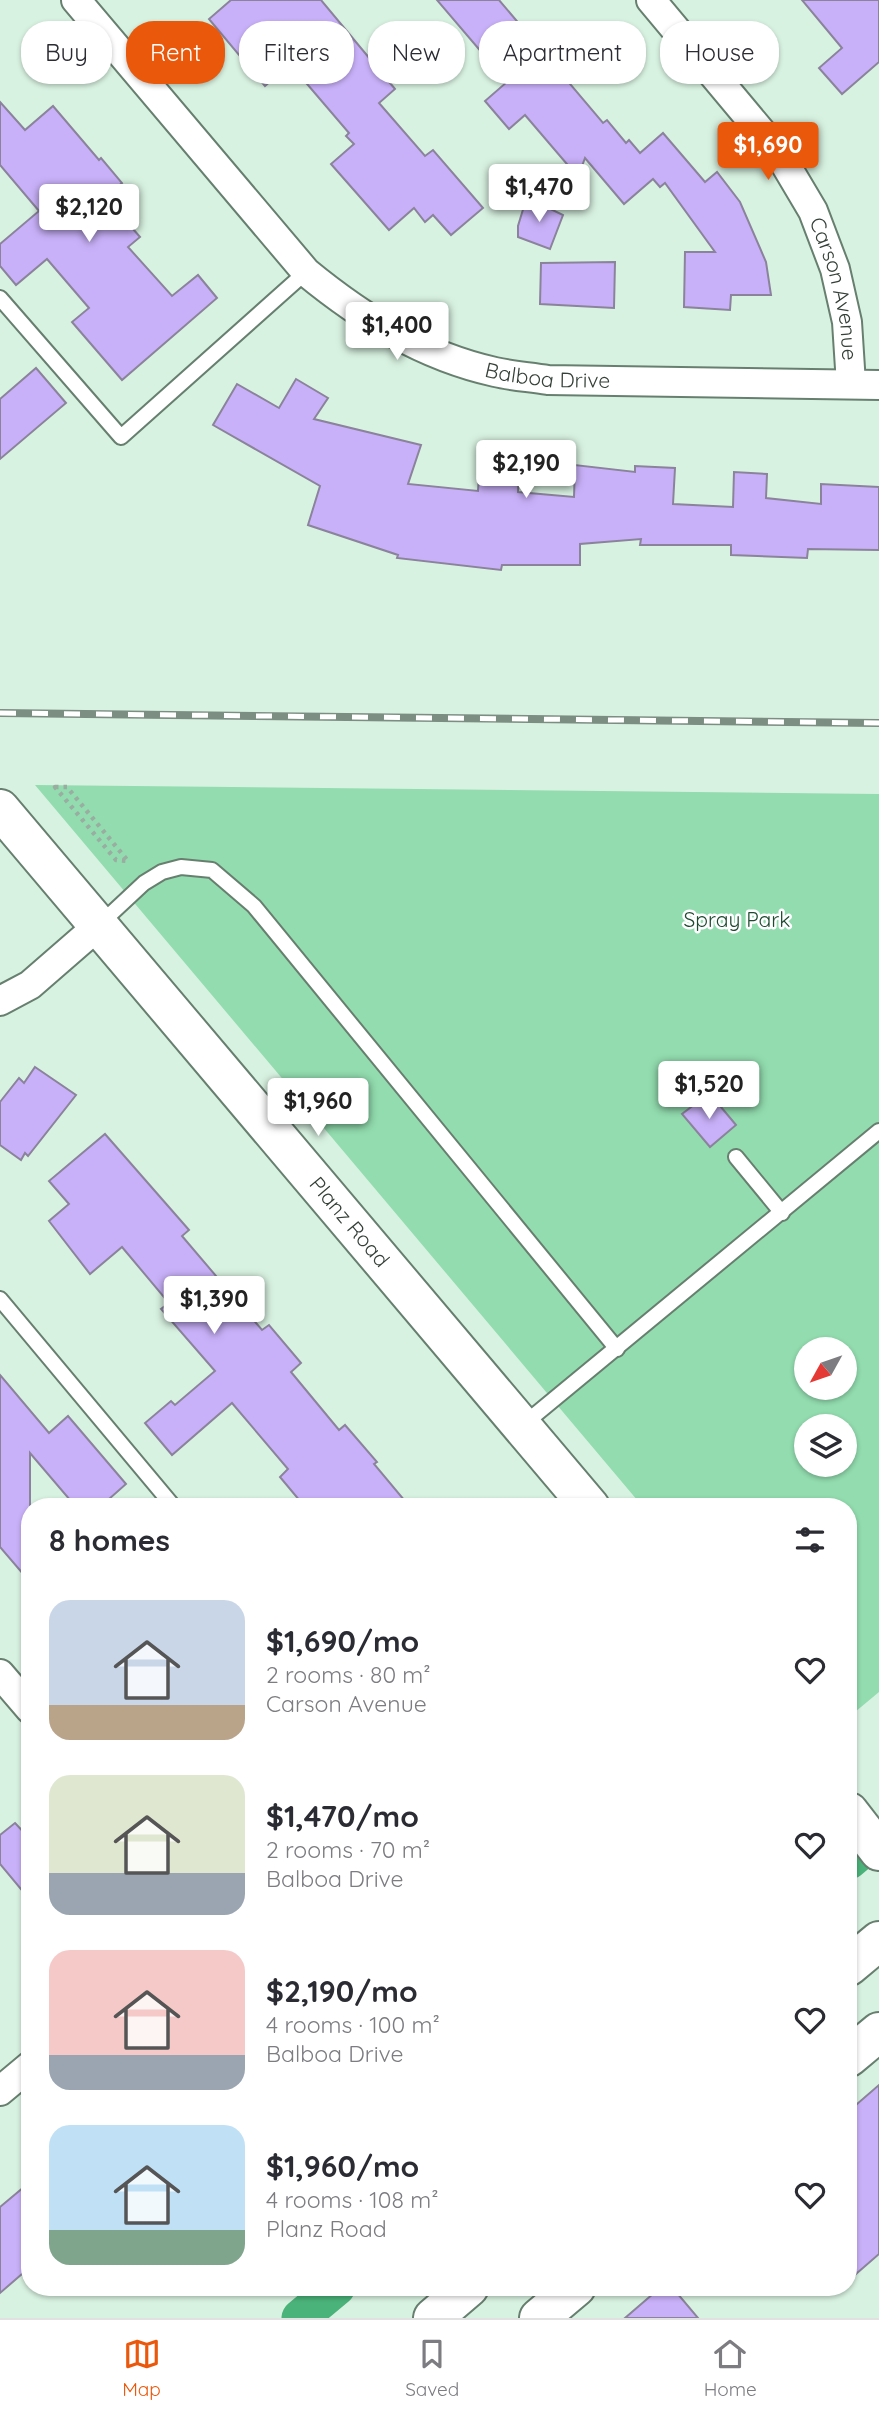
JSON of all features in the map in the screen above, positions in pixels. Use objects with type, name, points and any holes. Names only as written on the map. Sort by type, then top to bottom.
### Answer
[{"type":"street","name":"Balboa Drive","points":[[76,0],[306,272],[339,299],[385,330],[434,353],[494,372],[548,380],[879,384]]},
{"type":"street","name":"Carson Avenue","points":[[651,0],[778,152],[813,211],[835,269],[847,323],[851,384]]},
{"type":"street","name":"Planz Road","points":[[0,809],[582,1498]]},
{"type":"street","points":[[0,1001],[30,985],[99,925]]},
{"type":"street","points":[[0,1674],[21,1698]]},
{"type":"street","points":[[857,1822],[879,1851]]},
{"type":"street","points":[[857,1959],[879,1941]]},
{"type":"street","points":[[857,2050],[879,2032]]},
{"type":"street","points":[[0,2091],[21,2074]]},
{"type":"street","points":[[433,2318],[459,2296]]},
{"type":"street","points":[[539,2318],[565,2296]]},
{"type":"lane","points":[[0,298],[121,437],[306,272]]},
{"type":"lane","points":[[99,925],[144,883],[162,872],[181,867],[212,870],[254,906],[617,1349]]},
{"type":"lane","points":[[522,1426],[879,1131]]},
{"type":"lane","points":[[736,1157],[782,1213]]},
{"type":"lane","points":[[0,1299],[166,1498]]},
{"type":"path","points":[[55,787],[67,787],[76,798],[128,861],[116,860],[55,787]]},
{"type":"green space","name":"Spray Park","points":[[35,785],[879,794],[879,1692],[857,1710],[857,1498],[635,1498]]},
{"type":"building","points":[[231,0],[321,0],[338,21],[239,21],[239,55],[225,38],[225,21],[209,19]]},
{"type":"building","points":[[437,0],[499,0],[517,21],[479,21],[479,49],[465,33],[465,21],[455,21]]},
{"type":"building","points":[[802,0],[879,0],[879,62],[842,94],[819,68],[842,48]]},
{"type":"building","points":[[354,40],[368,57],[368,84],[391,84],[395,89],[379,103],[425,156],[433,150],[483,208],[451,235],[433,215],[425,222],[414,208],[389,230],[331,164],[354,144],[346,136],[349,133],[307,84],[354,84]]},
{"type":"building","points":[[505,84],[570,84],[603,123],[607,120],[626,143],[629,140],[640,153],[663,133],[705,182],[717,172],[740,202],[766,262],[771,295],[731,295],[730,310],[684,307],[685,252],[715,252],[665,183],[660,187],[653,179],[624,204],[585,158],[578,177],[525,115],[509,129],[485,101]]},
{"type":"building","points":[[0,102],[25,130],[53,106],[122,183],[105,197],[140,237],[128,247],[172,296],[198,275],[217,298],[122,380],[72,322],[89,308],[47,259],[16,285],[0,266],[0,244],[39,211],[0,165]]},
{"type":"building","points":[[525,203],[538,203],[563,215],[550,249],[518,237],[518,226]]},
{"type":"building","points":[[615,262],[614,308],[540,304],[541,263]]},
{"type":"building","points":[[36,368],[66,403],[0,459],[0,399]]},
{"type":"building","points":[[296,379],[328,398],[314,419],[421,445],[408,484],[478,491],[480,458],[519,463],[518,492],[574,497],[575,465],[635,472],[635,466],[675,468],[673,504],[733,507],[734,472],[767,474],[766,498],[821,504],[821,484],[879,487],[879,550],[808,549],[807,558],[731,555],[731,545],[640,545],[641,539],[580,544],[580,565],[502,565],[501,570],[397,558],[398,555],[308,525],[320,486],[213,425],[237,384],[279,408]]},
{"type":"building","points":[[35,1067],[76,1095],[28,1156],[25,1153],[21,1160],[0,1145],[0,1102],[19,1078],[24,1083]]},
{"type":"building","points":[[703,1098],[711,1106],[716,1101],[736,1125],[710,1147],[682,1114]]},
{"type":"building","points":[[105,1134],[189,1230],[182,1236],[262,1330],[269,1325],[301,1363],[291,1372],[339,1430],[345,1425],[377,1462],[374,1464],[402,1498],[298,1498],[280,1477],[288,1469],[232,1403],[172,1455],[145,1423],[171,1401],[175,1405],[215,1371],[161,1309],[169,1303],[122,1247],[90,1274],[49,1221],[69,1204],[49,1181]]},
{"type":"building","points":[[0,1375],[49,1433],[68,1416],[126,1484],[110,1498],[68,1498],[30,1453],[30,1498],[21,1498],[21,1572],[0,1547]]},
{"type":"building","points":[[15,1823],[21,1829],[21,1889],[0,1864],[0,1835]]},
{"type":"building","points":[[879,2085],[879,2254],[857,2273],[857,2104]]},
{"type":"building","points":[[21,2190],[21,2275],[0,2293],[0,2207]]},
{"type":"building","points":[[651,2296],[680,2296],[698,2318],[625,2318]]},
{"type":"waterway","points":[[857,1854],[879,1836]]},
{"type":"waterway","points":[[300,2318],[326,2296]]},
{"type":"railway","points":[[0,713],[879,723]]}]
